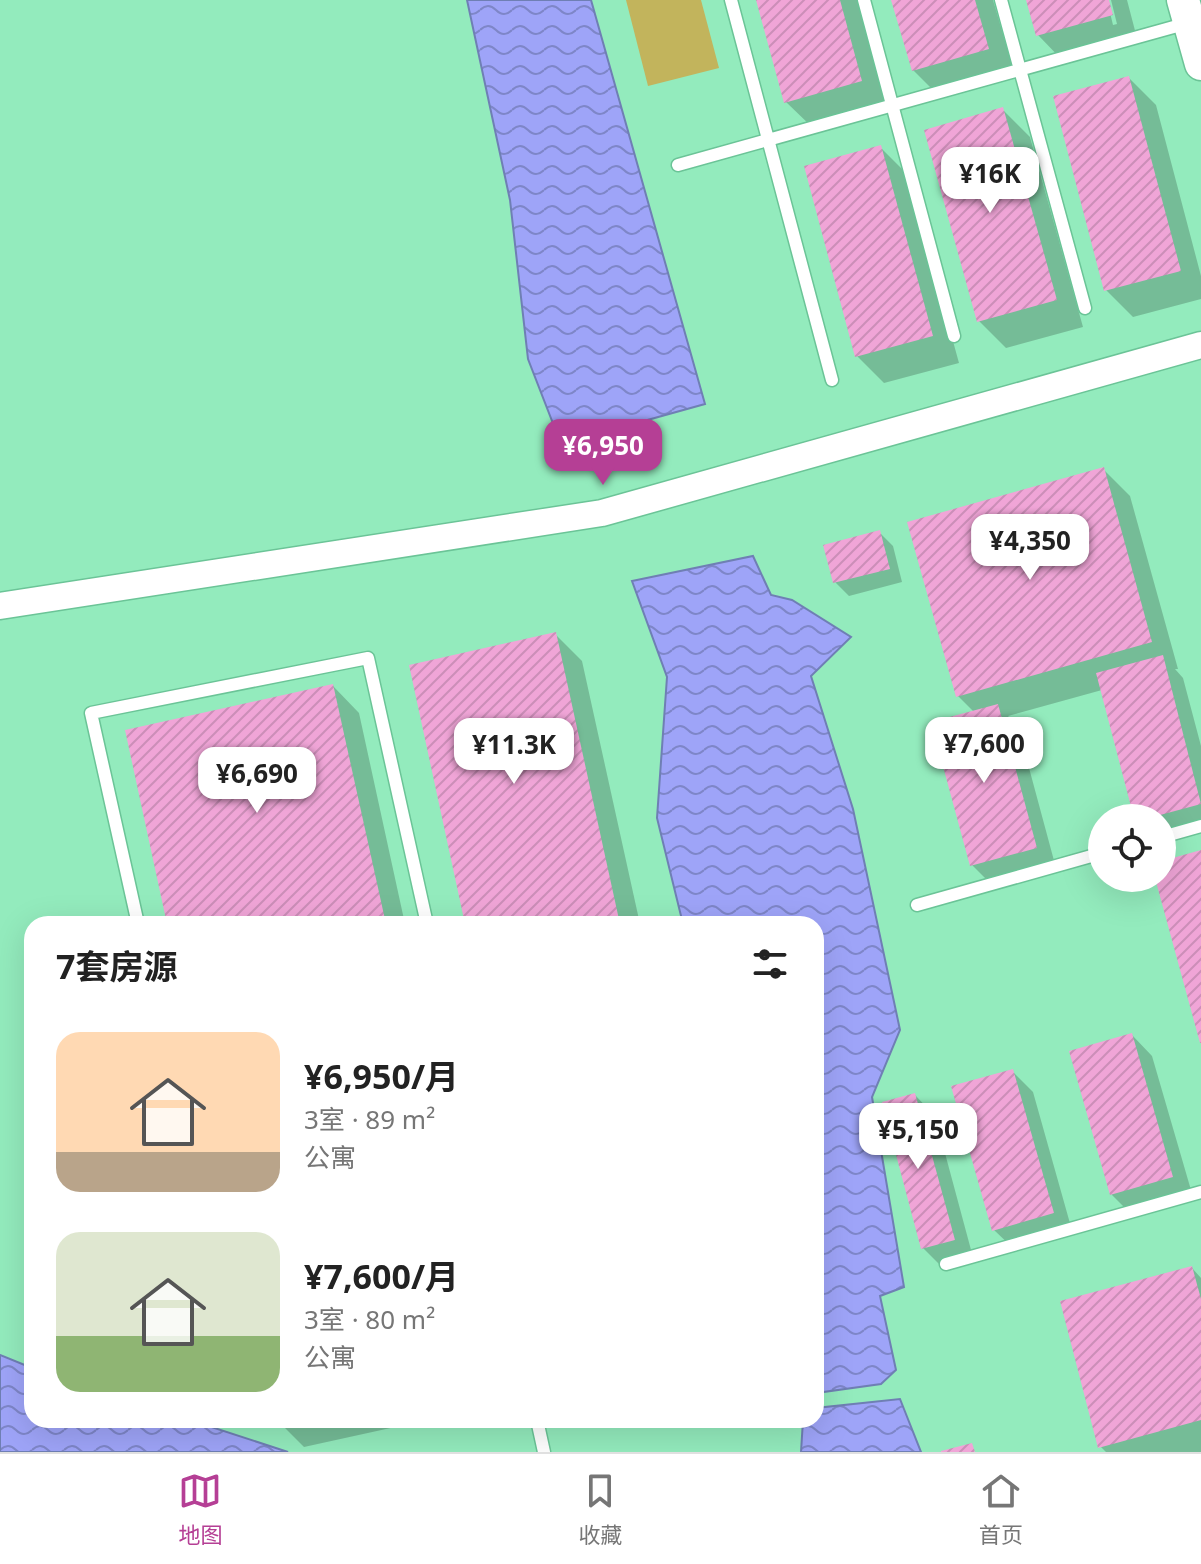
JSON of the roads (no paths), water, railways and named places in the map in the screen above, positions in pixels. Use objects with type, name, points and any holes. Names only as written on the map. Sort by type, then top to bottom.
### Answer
[{"type":"street","points":[[1186,11],[1201,64]]},
{"type":"street","points":[[0,606],[602,513],[1201,345]]},
{"type":"lane","points":[[731,0],[832,380]]},
{"type":"lane","points":[[864,0],[954,336]]},
{"type":"lane","points":[[1001,0],[1085,308]]},
{"type":"lane","points":[[678,165],[1020,70],[1186,11]]},
{"type":"lane","points":[[136,916],[91,713],[368,658],[425,916]]},
{"type":"lane","points":[[1176,833],[1201,826]]},
{"type":"lane","points":[[917,905],[1088,857]]},
{"type":"lane","points":[[946,1264],[1201,1192]]},
{"type":"lane","points":[[539,1428],[544,1452]]},
{"type":"water","points":[[467,0],[591,0],[705,404],[561,444],[528,359],[510,200]]},
{"type":"water","points":[[753,556],[771,595],[792,600],[851,637],[811,676],[853,809],[900,1030],[872,1097],[904,1287],[880,1296],[896,1370],[881,1384],[824,1392],[824,916],[681,916],[657,818],[667,677],[632,581]]},
{"type":"water","points":[[0,1355],[24,1365],[24,1428],[214,1428],[288,1452],[0,1452]]},
{"type":"water","points":[[900,1399],[921,1452],[801,1452],[802,1428],[824,1428],[824,1407]]}]
